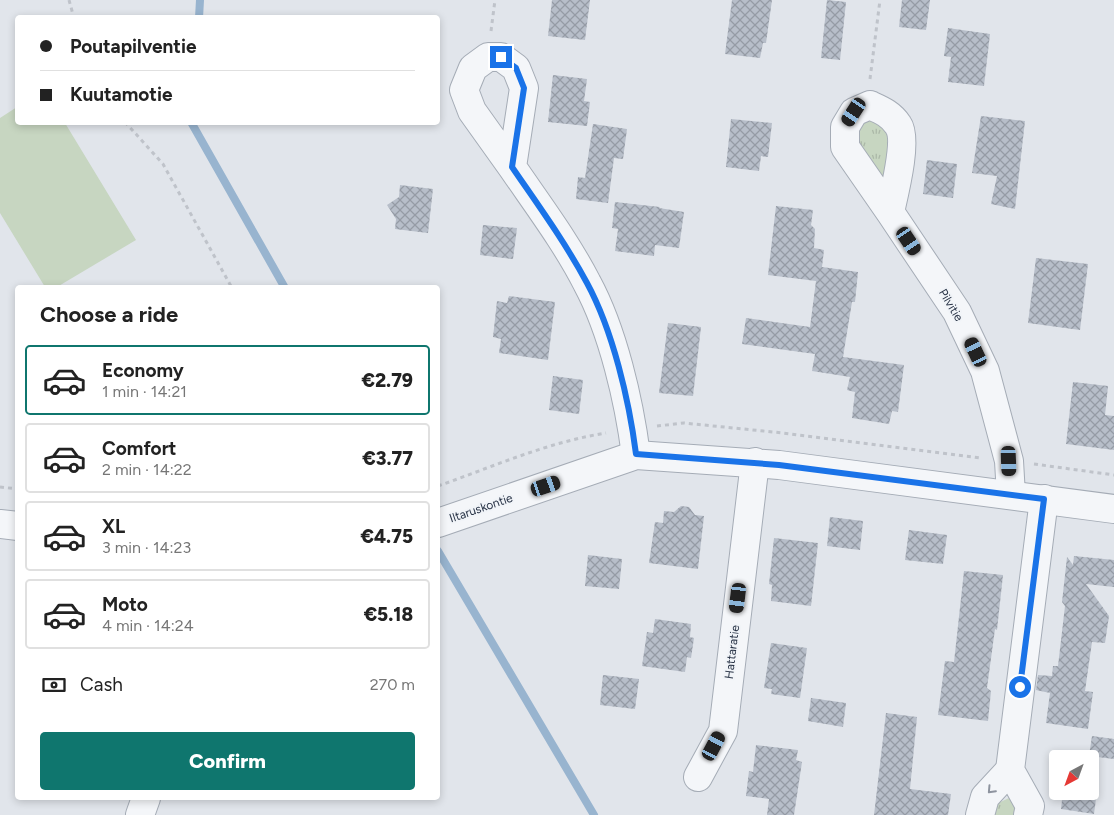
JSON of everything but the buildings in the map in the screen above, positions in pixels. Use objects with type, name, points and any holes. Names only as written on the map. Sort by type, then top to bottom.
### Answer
[{"type":"street","points":[[870,105],[887,112],[900,126],[902,146],[890,212]]},
{"type":"street","name":"Pilvitie","points":[[870,105],[854,112],[845,127],[845,147],[957,312],[985,371],[1009,461],[1010,495]]},
{"type":"street","points":[[512,167],[547,217],[587,283],[610,338],[633,428],[636,454]]},
{"type":"street","name":"Iltaruskontie","points":[[440,523],[636,454],[755,462],[1114,509]]},
{"type":"street","name":"Hattaratie","points":[[698,777],[722,731],[755,462]]},
{"type":"street","points":[[980,815],[985,797],[1010,770],[1044,499]]},
{"type":"street","points":[[0,524],[15,526]]},
{"type":"street","points":[[1010,770],[1030,806],[1028,815]]},
{"type":"street","points":[[140,815],[145,800]]},
{"type":"path","points":[[69,0],[73,15]]},
{"type":"path","points":[[870,105],[870,80],[880,0]]},
{"type":"path","points":[[128,125],[163,164],[230,285]]},
{"type":"path","points":[[0,487],[15,489]]},
{"type":"green space","points":[[15,108],[15,125],[66,125],[136,240],[60,285],[44,285],[0,213],[0,118]]},
{"type":"green space","points":[[869,118],[890,126],[887,180],[879,181],[853,138],[860,123]]},
{"type":"green space","points":[[1009,798],[1019,811],[1018,815],[992,815],[994,805]]},
{"type":"waterway","points":[[199,15],[200,0]]},
{"type":"waterway","points":[[193,125],[283,285]]},
{"type":"waterway","points":[[440,554],[594,815]]},
{"type":"route","points":[[501,57],[516,68],[524,88],[512,167],[547,217],[593,296],[610,338],[633,428],[636,454],[755,462],[1044,499],[1020,687]]}]
